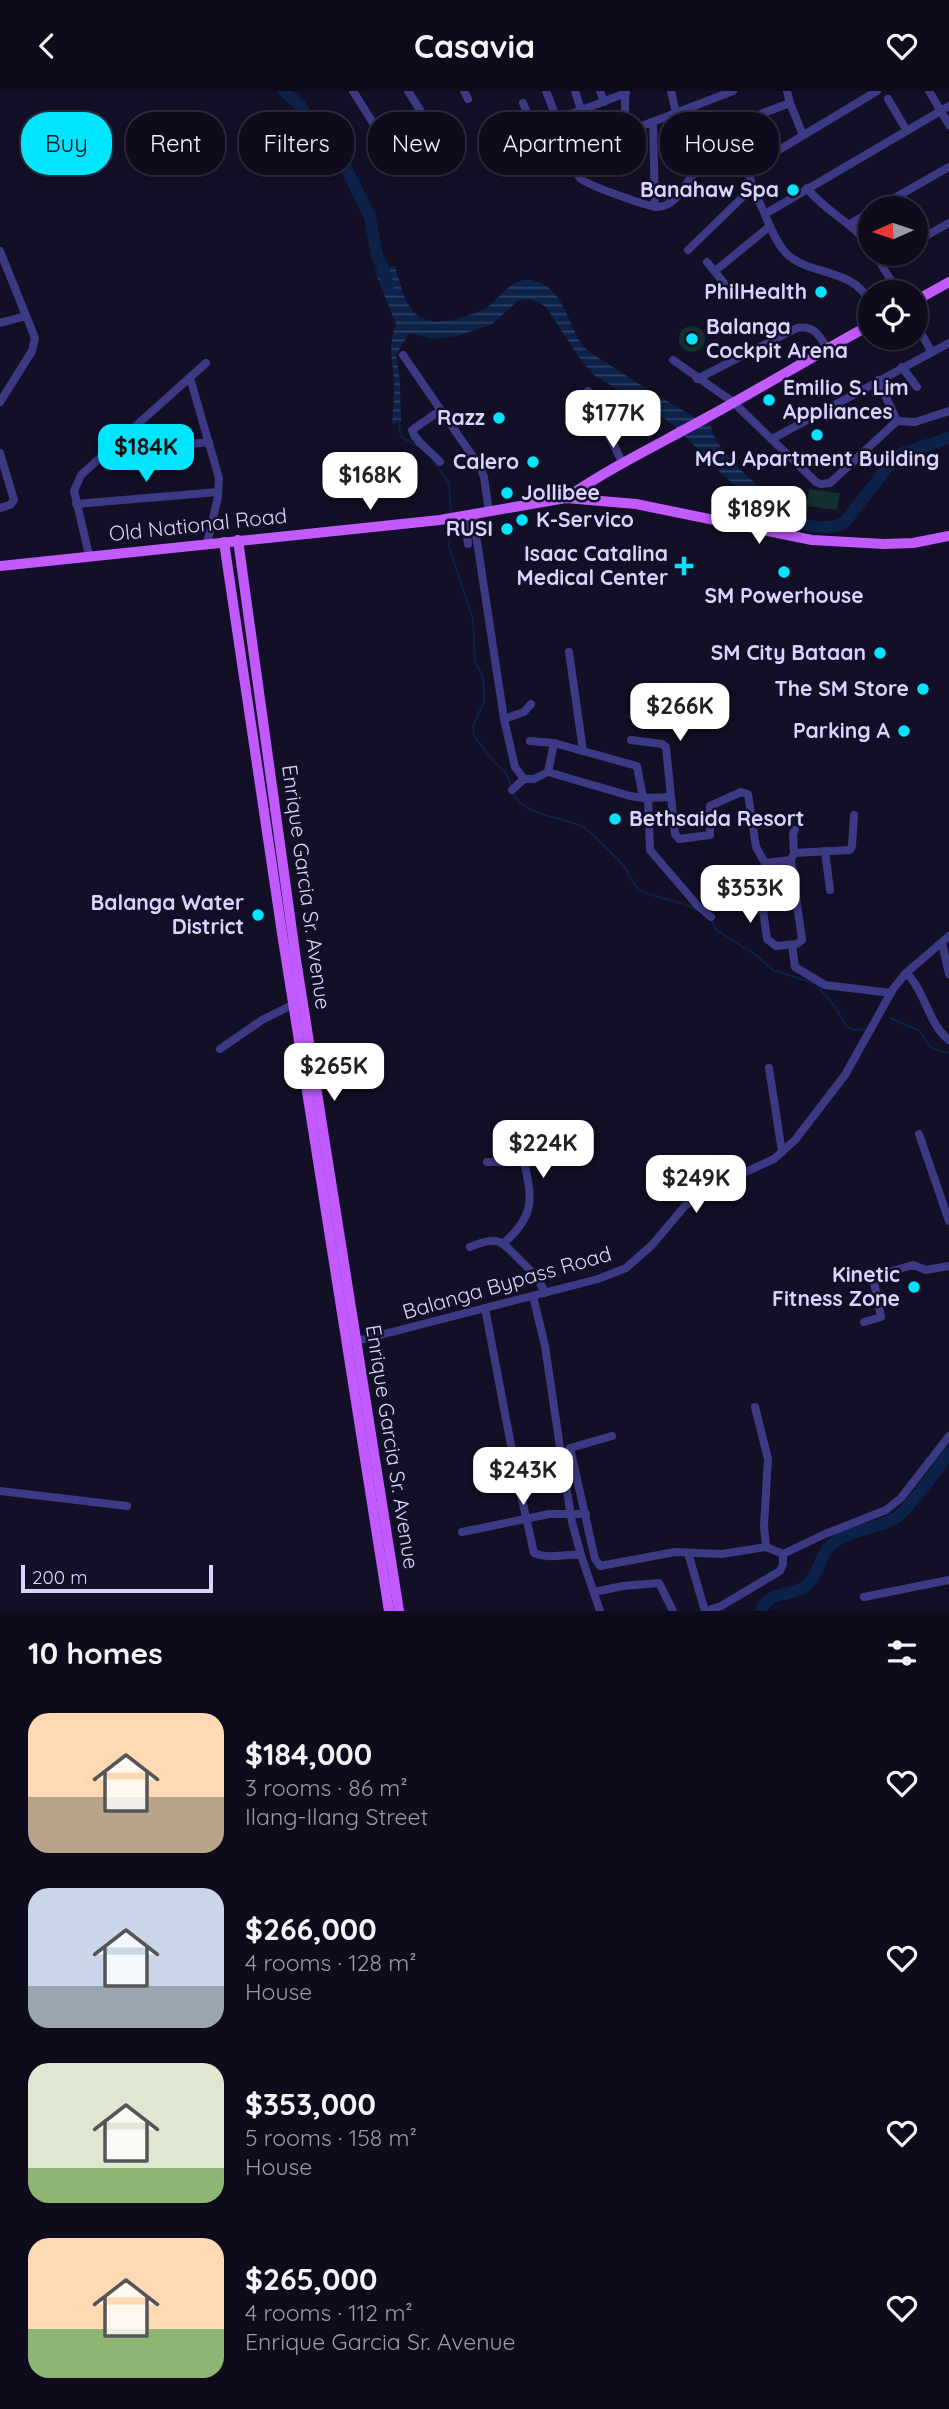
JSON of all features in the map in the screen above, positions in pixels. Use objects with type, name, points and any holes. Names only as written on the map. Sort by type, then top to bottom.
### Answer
[{"type":"main road","points":[[928,294],[949,282]]},
{"type":"main road","points":[[566,498],[622,462],[679,433],[858,331]]},
{"type":"main road","points":[[566,498],[636,504],[812,540],[904,543],[925,542],[949,536]]},
{"type":"main road","name":"Old National Road","points":[[0,566],[461,517],[566,498]]},
{"type":"main road","name":"Enrique Garcia Sr. Avenue","points":[[238,540],[292,961],[294,1005],[351,1342]]},
{"type":"main road","name":"Enrique Garcia Sr. Avenue","points":[[224,542],[394,1610]]},
{"type":"street","points":[[354,91],[368,114]]},
{"type":"street","points":[[408,91],[421,112]]},
{"type":"street","points":[[546,91],[554,112]]},
{"type":"street","points":[[575,91],[581,110]]},
{"type":"street","points":[[600,91],[604,102]]},
{"type":"street","points":[[671,91],[676,112]]},
{"type":"street","points":[[678,112],[731,91]]},
{"type":"street","points":[[787,91],[803,135]]},
{"type":"street","points":[[929,91],[949,125]]},
{"type":"street","points":[[576,112],[625,92],[625,112]]},
{"type":"street","points":[[858,287],[785,253],[753,187],[749,169],[803,135],[884,94],[907,131]]},
{"type":"street","points":[[523,103],[527,112]]},
{"type":"street","points":[[577,175],[580,180],[590,185],[656,207],[668,205],[676,198],[728,126],[790,103]]},
{"type":"street","points":[[765,214],[949,106]]},
{"type":"street","points":[[646,125],[660,119]]},
{"type":"street","points":[[653,122],[656,207]]},
{"type":"street","points":[[898,196],[949,167]]},
{"type":"street","points":[[688,250],[753,187]]},
{"type":"street","points":[[807,188],[817,201],[850,224],[858,233]]},
{"type":"street","points":[[850,224],[858,219]]},
{"type":"street","points":[[928,235],[949,223]]},
{"type":"street","points":[[715,271],[770,226]]},
{"type":"street","points":[[0,251],[4,271],[35,333],[34,345],[0,402]]},
{"type":"street","points":[[707,262],[724,282]]},
{"type":"street","points":[[0,323],[26,316]]},
{"type":"street","points":[[697,379],[797,328],[812,328],[827,348]]},
{"type":"street","points":[[772,439],[949,343]]},
{"type":"street","points":[[928,346],[931,351]]},
{"type":"street","points":[[403,355],[480,467],[489,512]]},
{"type":"street","points":[[673,360],[733,402],[821,484],[830,483],[897,421],[915,422],[949,411]]},
{"type":"street","points":[[89,555],[74,491],[81,475],[206,363]]},
{"type":"street","points":[[902,367],[917,387]]},
{"type":"street","points":[[190,378],[218,471],[218,492],[206,543]]},
{"type":"street","points":[[878,380],[897,421]]},
{"type":"street","points":[[588,391],[622,462]]},
{"type":"street","points":[[440,462],[417,440],[412,430],[441,410]]},
{"type":"street","points":[[104,454],[209,442]]},
{"type":"street","points":[[0,453],[14,500],[10,505],[0,508]]},
{"type":"street","points":[[76,504],[218,492]]},
{"type":"street","points":[[461,517],[468,544]]},
{"type":"street","points":[[461,517],[515,767],[524,779]]},
{"type":"street","points":[[569,652],[583,751]]},
{"type":"street","points":[[505,719],[524,712],[531,704]]},
{"type":"street","points":[[631,740],[662,744],[666,747],[675,834],[679,839],[710,835],[710,806],[741,792],[748,794],[756,847],[765,863],[771,884],[771,894],[763,909],[767,939],[776,946],[801,943],[802,937],[793,856],[795,830]]},
{"type":"street","points":[[530,741],[554,743],[637,767],[645,798],[650,850],[697,905],[712,917]]},
{"type":"street","points":[[548,772],[554,743]]},
{"type":"street","points":[[512,790],[524,779],[534,779],[548,772],[645,798],[671,797]]},
{"type":"street","points":[[765,863],[793,856],[850,850],[854,815]]},
{"type":"street","points":[[825,852],[830,890]]},
{"type":"street","points":[[945,939],[949,974]]},
{"type":"street","name":"Balanga Bypass Road","points":[[351,1342],[598,1279],[626,1268],[652,1245],[684,1207],[701,1192],[774,1159],[795,1140],[845,1075],[891,993],[906,973],[945,939]]},
{"type":"street","points":[[792,945],[795,967],[825,985],[891,993]]},
{"type":"street","points":[[906,973],[913,979],[933,1021],[949,1040]]},
{"type":"street","points":[[220,1049],[262,1020],[294,1005]]},
{"type":"street","points":[[769,1068],[782,1152]]},
{"type":"street","points":[[487,1162],[510,1162],[523,1156],[544,1136],[567,1127]]},
{"type":"street","points":[[919,1134],[949,1221]]},
{"type":"street","points":[[504,1243],[515,1233],[527,1215],[531,1198],[523,1156]]},
{"type":"street","points":[[470,1247],[484,1241],[504,1243],[538,1276],[545,1293]]},
{"type":"street","points":[[864,1322],[881,1317],[875,1276],[913,1265],[926,1270],[949,1266]]},
{"type":"street","points":[[533,1296],[545,1346],[571,1514],[581,1555],[600,1611]]},
{"type":"street","points":[[485,1308],[534,1553],[544,1558],[566,1553],[581,1555]]},
{"type":"street","points":[[755,1407],[768,1459],[764,1526],[766,1547]]},
{"type":"street","points":[[562,1461],[570,1448],[612,1436]]},
{"type":"street","points":[[570,1448],[595,1559],[600,1566],[670,1553],[722,1555],[766,1547],[783,1554],[886,1510],[901,1498],[949,1436]]},
{"type":"street","points":[[0,1490],[127,1506]]},
{"type":"street","points":[[461,1532],[526,1521],[549,1514],[586,1514]]},
{"type":"street","points":[[688,1553],[705,1611],[721,1606],[780,1571],[783,1554]]},
{"type":"street","points":[[863,1597],[949,1580]]},
{"type":"street","points":[[594,1592],[659,1583],[673,1611]]},
{"type":"green space","name":"Balanga Cockpit Arena","points":[[692,326],[701,330],[705,339],[701,348],[692,352],[683,348],[679,339],[683,330]]},
{"type":"green space","points":[[809,489],[840,493],[837,510],[807,506]]},
{"type":"water","points":[[395,266],[402,291],[412,310],[429,320],[456,319],[478,312],[490,305],[507,288],[522,280],[541,283],[557,297],[587,350],[711,426],[721,448],[731,460],[788,512],[777,522],[723,475],[675,426],[595,376],[578,356],[546,307],[532,299],[519,300],[492,324],[458,336],[433,339],[409,333],[396,355],[401,421],[392,424],[394,385],[391,346],[396,324],[375,272]]},
{"type":"waterway","points":[[284,91],[300,105],[311,123],[329,140],[342,160],[370,217],[377,256],[388,286]]},
{"type":"waterway","points":[[398,420],[401,437],[418,446]]},
{"type":"waterway","points":[[770,507],[785,518],[805,525],[826,527],[844,523],[895,458],[949,438]]},
{"type":"waterway","points":[[432,459],[449,483],[451,514]]},
{"type":"waterway","points":[[451,523],[449,546],[473,620],[475,663],[482,674],[484,687],[484,702],[473,726],[474,736],[506,773],[511,786]]},
{"type":"waterway","points":[[512,792],[518,800],[534,811],[586,829],[626,869],[641,891],[697,910]]},
{"type":"waterway","points":[[711,919],[716,930],[756,955],[773,970],[816,984],[847,1027],[867,1029]]},
{"type":"waterway","points":[[890,1018],[920,1031],[930,1047],[949,1052]]},
{"type":"waterway","points":[[761,1611],[764,1604],[775,1596],[806,1586],[825,1552],[835,1541],[889,1522],[903,1512],[949,1453]]},
{"type":"place","name":"Banahaw Spa","points":[[793,190]]},
{"type":"place","name":"PhilHealth","points":[[821,292]]},
{"type":"place","name":"Balanga Cockpit Arena","points":[[692,339]]},
{"type":"place","name":"Emilio S. Lim Appliances","points":[[769,400]]},
{"type":"place","name":"Razz","points":[[499,418]]},
{"type":"place","name":"MCJ Apartment Building","points":[[817,435]]},
{"type":"place","name":"Calero","points":[[533,462]]},
{"type":"place","name":"Jollibee","points":[[507,493]]},
{"type":"place","name":"K-Servico","points":[[522,520]]},
{"type":"place","name":"RUSI","points":[[507,529]]},
{"type":"place","name":"Isaac Catalina Medical Center","points":[[684,566]]},
{"type":"place","name":"SM Powerhouse","points":[[784,572]]},
{"type":"place","name":"SM City Bataan","points":[[880,653]]},
{"type":"place","name":"The SM Store","points":[[923,689]]},
{"type":"place","name":"Parking A","points":[[904,731]]},
{"type":"place","name":"Bethsaida Resort","points":[[615,819]]},
{"type":"place","name":"Balanga Water District","points":[[258,915]]},
{"type":"place","name":"Kinetic Fitness Zone","points":[[914,1287]]}]
